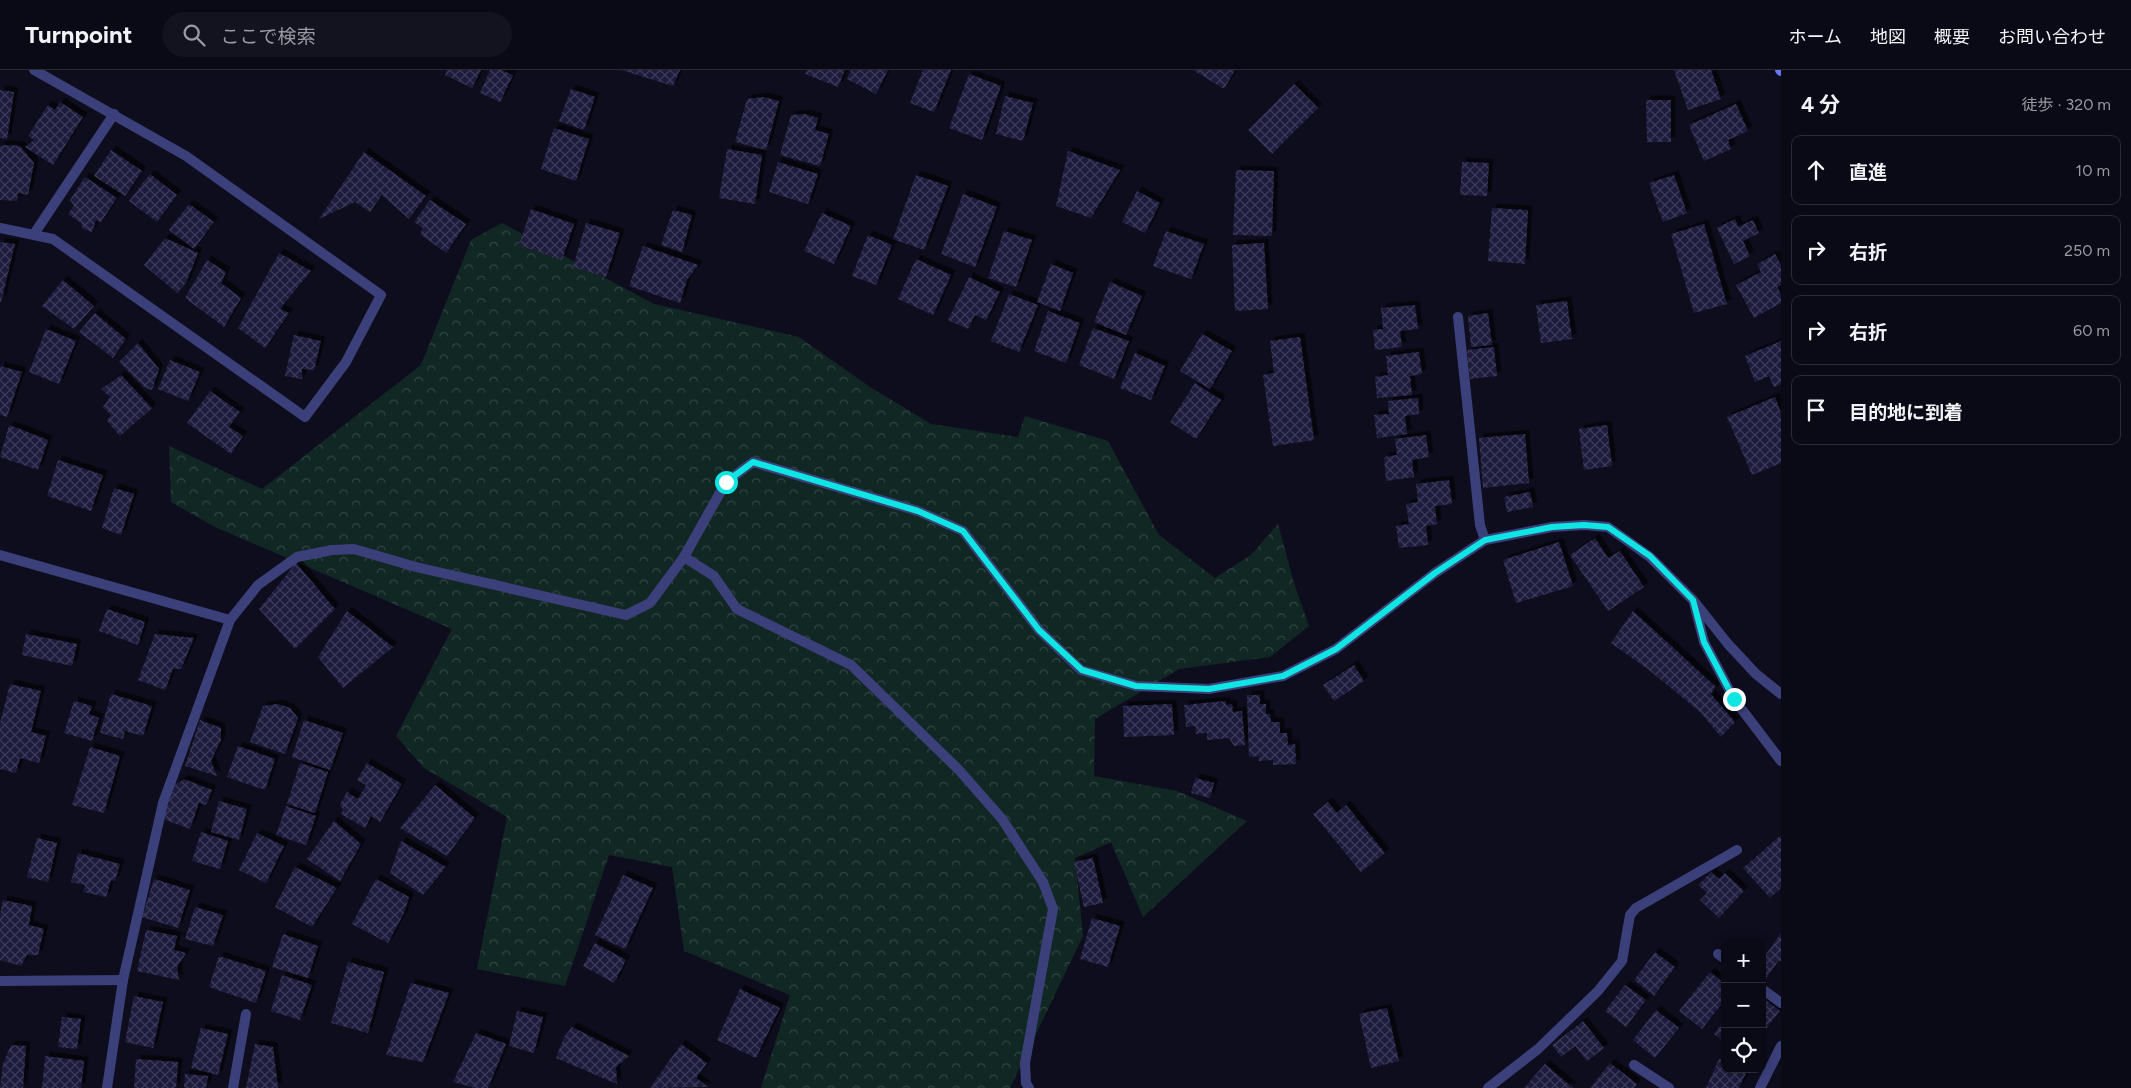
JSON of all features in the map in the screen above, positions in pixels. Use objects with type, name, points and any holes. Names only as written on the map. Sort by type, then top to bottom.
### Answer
[{"type":"street","points":[[0,228],[53,239],[305,417],[346,362],[381,295],[186,156],[34,70]]},
{"type":"street","points":[[34,234],[114,114]]},
{"type":"street","points":[[1458,317],[1480,525],[1485,540]]},
{"type":"street","points":[[107,1088],[123,980],[163,803],[230,620],[258,585],[297,557],[332,550],[354,549],[425,569],[626,615],[650,603],[684,557],[726,482],[753,462],[918,511],[963,531],[1039,630],[1082,670],[1136,686],[1209,689],[1283,676],[1336,649],[1435,573],[1485,540],[1552,527],[1584,525],[1608,527],[1650,556],[1693,600],[1728,644],[1756,674],[1781,694]]},
{"type":"street","points":[[0,555],[230,620]]},
{"type":"street","points":[[684,557],[714,576],[737,609],[850,665],[958,770],[1002,819],[1043,882],[1053,909],[1025,1063],[1028,1088]]},
{"type":"street","points":[[1693,600],[1704,642],[1734,699],[1781,761]]},
{"type":"street","points":[[1488,1088],[1538,1050],[1598,991],[1622,961],[1630,915],[1636,908],[1736,850]]},
{"type":"street","points":[[0,981],[123,980]]},
{"type":"street","points":[[1766,992],[1781,1003]]},
{"type":"street","points":[[234,1088],[246,1014]]},
{"type":"street","points":[[1760,1088],[1781,1046]]},
{"type":"street","points":[[1634,1065],[1669,1088]]},
{"type":"green space","points":[[502,223],[654,304],[799,337],[870,387],[931,424],[1018,437],[1025,416],[1108,441],[1159,535],[1215,578],[1251,555],[1278,524],[1294,583],[1309,626],[1270,657],[1179,669],[1095,719],[1094,776],[1177,791],[1247,821],[1143,917],[1111,842],[1075,858],[1083,936],[1010,1088],[761,1088],[790,995],[684,951],[672,867],[609,855],[565,986],[477,969],[507,817],[424,768],[396,736],[452,629],[215,527],[171,502],[169,446],[262,489],[421,365],[471,240]]},
{"type":"building","points":[[447,70],[481,70],[472,88],[445,75]]},
{"type":"building","points":[[490,70],[501,70],[513,75],[500,102],[480,93]]},
{"type":"building","points":[[621,70],[680,70],[673,86]]},
{"type":"building","points":[[807,70],[845,70],[838,87],[805,74]]},
{"type":"building","points":[[851,70],[888,70],[876,94],[847,79]]},
{"type":"building","points":[[923,70],[951,70],[934,112],[910,103]]},
{"type":"building","points":[[1193,70],[1235,70],[1224,89]]},
{"type":"building","points":[[1674,70],[1711,70],[1721,99],[1688,110]]},
{"type":"building","points":[[969,74],[1001,86],[982,140],[949,128]]},
{"type":"building","points":[[1294,84],[1318,108],[1272,154],[1248,130]]},
{"type":"building","points":[[571,89],[595,97],[584,130],[559,121]]},
{"type":"building","points":[[0,90],[14,92],[7,139],[0,138]]},
{"type":"building","points":[[1005,96],[1033,103],[1023,141],[996,134]]},
{"type":"building","points":[[763,97],[779,101],[766,150],[735,142],[747,99]]},
{"type":"building","points":[[1646,100],[1671,100],[1671,142],[1647,142]]},
{"type":"building","points":[[60,102],[83,117],[53,165],[25,147],[34,140],[28,136],[48,105],[55,110]]},
{"type":"building","points":[[1736,104],[1748,131],[1728,140],[1731,149],[1704,161],[1689,125]]},
{"type":"building","points":[[804,114],[818,118],[815,130],[829,134],[820,166],[780,155],[791,115]]},
{"type":"building","points":[[554,128],[589,139],[576,181],[541,169]]},
{"type":"building","points":[[0,146],[20,146],[34,163],[28,195],[18,193],[17,201],[0,200]]},
{"type":"building","points":[[727,149],[762,155],[755,204],[719,198]]},
{"type":"building","points":[[111,150],[142,171],[125,196],[94,176]]},
{"type":"building","points":[[1068,151],[1120,170],[1091,218],[1056,206]]},
{"type":"building","points":[[364,152],[426,196],[409,219],[382,195],[370,212],[355,202],[319,219]]},
{"type":"building","points":[[778,162],[818,174],[808,204],[769,192]]},
{"type":"building","points":[[1462,162],[1489,163],[1487,196],[1460,195]]},
{"type":"building","points":[[1236,170],[1274,171],[1272,236],[1233,235]]},
{"type":"building","points":[[150,174],[177,195],[157,222],[129,201]]},
{"type":"building","points":[[916,175],[948,186],[924,250],[893,239]]},
{"type":"building","points":[[1674,175],[1687,213],[1663,222],[1649,183]]},
{"type":"building","points":[[85,177],[117,198],[101,222],[96,220],[92,232],[83,229],[81,223],[68,214],[74,206],[70,200]]},
{"type":"building","points":[[1137,191],[1160,203],[1145,233],[1122,222]]},
{"type":"building","points":[[963,194],[997,207],[975,267],[941,254]]},
{"type":"building","points":[[430,200],[466,224],[446,253],[420,234],[423,228],[414,222]]},
{"type":"building","points":[[189,204],[214,222],[194,249],[169,230]]},
{"type":"building","points":[[1492,208],[1528,210],[1525,264],[1488,261]]},
{"type":"building","points":[[531,209],[574,224],[562,260],[519,245]]},
{"type":"building","points":[[673,210],[692,215],[682,252],[661,245]]},
{"type":"building","points":[[822,213],[851,226],[834,264],[804,251]]},
{"type":"building","points":[[1735,219],[1738,227],[1753,220],[1759,233],[1743,241],[1750,256],[1734,264],[1717,228]]},
{"type":"building","points":[[586,223],[620,233],[606,277],[573,267]]},
{"type":"building","points":[[1704,224],[1727,304],[1694,313],[1671,234]]},
{"type":"building","points":[[1004,231],[1032,240],[1016,287],[988,278]]},
{"type":"building","points":[[1166,231],[1204,244],[1191,279],[1153,266]]},
{"type":"building","points":[[868,235],[892,245],[876,285],[852,276]]},
{"type":"building","points":[[165,238],[198,253],[186,283],[177,293],[144,265]]},
{"type":"building","points":[[0,242],[15,244],[1,302],[0,302]]},
{"type":"building","points":[[1264,243],[1268,309],[1235,311],[1232,245]]},
{"type":"building","points":[[643,246],[698,265],[687,280],[680,303],[629,286]]},
{"type":"building","points":[[279,253],[311,271],[280,309],[289,313],[265,348],[238,328]]},
{"type":"building","points":[[1775,254],[1781,265],[1781,285],[1777,287],[1781,294],[1781,303],[1754,318],[1736,285],[1761,272],[1757,264]]},
{"type":"building","points":[[916,259],[951,275],[933,315],[898,299]]},
{"type":"building","points":[[207,260],[226,272],[221,283],[241,298],[224,327],[185,298]]},
{"type":"building","points":[[1051,264],[1073,273],[1060,311],[1037,302]]},
{"type":"building","points":[[969,277],[1000,292],[986,320],[975,315],[968,329],[948,320]]},
{"type":"building","points":[[63,280],[94,306],[74,329],[42,306]]},
{"type":"building","points":[[1110,282],[1142,296],[1126,335],[1094,322]]},
{"type":"building","points":[[1009,294],[1038,305],[1019,352],[991,341]]},
{"type":"building","points":[[1567,301],[1572,339],[1541,343],[1536,305]]},
{"type":"building","points":[[1415,305],[1418,329],[1400,331],[1402,347],[1375,350],[1373,330],[1383,329],[1381,308]]},
{"type":"building","points":[[1048,311],[1080,323],[1066,363],[1034,351]]},
{"type":"building","points":[[95,313],[126,339],[113,358],[79,332]]},
{"type":"building","points":[[1488,313],[1492,345],[1471,347],[1468,316]]},
{"type":"building","points":[[1093,328],[1129,341],[1114,379],[1079,365]]},
{"type":"building","points":[[46,329],[76,341],[59,384],[29,372]]},
{"type":"building","points":[[1202,334],[1232,351],[1210,389],[1180,371]]},
{"type":"building","points":[[294,335],[321,341],[314,370],[302,369],[302,379],[285,376]]},
{"type":"building","points":[[1300,337],[1314,440],[1273,446],[1263,375],[1274,373],[1270,341]]},
{"type":"building","points":[[1781,341],[1781,384],[1774,387],[1769,376],[1755,382],[1745,356]]},
{"type":"building","points":[[138,343],[159,369],[152,390],[145,388],[119,362]]},
{"type":"building","points":[[1494,347],[1497,376],[1470,379],[1467,350]]},
{"type":"building","points":[[1419,352],[1422,374],[1410,376],[1412,395],[1377,398],[1375,377],[1388,375],[1386,356]]},
{"type":"building","points":[[1135,353],[1165,366],[1151,400],[1120,388]]},
{"type":"building","points":[[170,360],[200,372],[188,401],[158,389]]},
{"type":"building","points":[[0,366],[22,372],[7,417],[0,415]]},
{"type":"building","points":[[121,375],[152,408],[120,436],[107,421],[111,415],[103,407],[110,397],[101,389]]},
{"type":"building","points":[[1195,383],[1221,400],[1196,439],[1170,422]]},
{"type":"building","points":[[210,391],[240,412],[229,427],[243,436],[231,454],[187,423]]},
{"type":"building","points":[[1775,397],[1781,413],[1781,463],[1752,475],[1727,417]]},
{"type":"building","points":[[1418,398],[1419,414],[1405,416],[1407,434],[1377,438],[1374,415],[1389,414],[1388,401]]},
{"type":"building","points":[[9,425],[48,440],[38,470],[0,457]]},
{"type":"building","points":[[1607,425],[1612,466],[1584,470],[1579,429]]},
{"type":"building","points":[[1525,434],[1529,483],[1483,488],[1479,438]]},
{"type":"building","points":[[1426,435],[1429,457],[1412,460],[1414,477],[1386,481],[1384,457],[1397,455],[1395,439]]},
{"type":"building","points":[[58,460],[103,475],[91,511],[47,496]]},
{"type":"building","points":[[1449,480],[1452,504],[1435,506],[1437,524],[1426,526],[1428,545],[1399,548],[1396,526],[1409,524],[1406,504],[1418,502],[1416,484]]},
{"type":"building","points":[[114,488],[134,494],[121,535],[102,528]]},
{"type":"building","points":[[1530,492],[1533,507],[1507,512],[1504,497]]},
{"type":"building","points":[[1595,538],[1608,558],[1620,551],[1644,587],[1608,611],[1570,555]]},
{"type":"building","points":[[1559,542],[1573,586],[1516,603],[1503,560]]},
{"type":"building","points":[[296,563],[335,609],[295,649],[259,609]]},
{"type":"building","points":[[107,609],[145,622],[138,645],[99,631]]},
{"type":"building","points":[[347,611],[393,647],[343,688],[318,657]]},
{"type":"building","points":[[1633,611],[1716,687],[1711,694],[1735,722],[1721,737],[1700,712],[1649,670],[1611,643]]},
{"type":"building","points":[[26,634],[77,644],[72,666],[22,655]]},
{"type":"building","points":[[155,634],[194,638],[181,669],[173,669],[165,690],[138,680]]},
{"type":"building","points":[[1354,665],[1364,681],[1334,701],[1323,685]]},
{"type":"building","points":[[10,684],[41,691],[31,732],[46,736],[39,763],[20,758],[16,773],[0,769],[0,723]]},
{"type":"building","points":[[111,694],[152,706],[143,736],[125,731],[123,739],[100,733]]},
{"type":"building","points":[[1247,695],[1260,695],[1260,704],[1266,704],[1266,714],[1270,714],[1271,722],[1280,722],[1280,733],[1287,733],[1288,745],[1295,744],[1296,764],[1273,765],[1273,760],[1259,761],[1259,756],[1249,757]]},
{"type":"building","points":[[74,701],[92,706],[89,714],[99,718],[92,741],[64,733]]},
{"type":"building","points":[[1226,701],[1226,705],[1232,704],[1233,712],[1242,711],[1245,745],[1234,746],[1229,738],[1207,740],[1207,733],[1196,734],[1195,726],[1186,727],[1184,705]]},
{"type":"building","points":[[278,704],[290,708],[298,718],[285,754],[250,742],[263,706]]},
{"type":"building","points":[[1172,704],[1174,735],[1124,737],[1123,706]]},
{"type":"building","points":[[200,720],[221,728],[221,740],[211,761],[217,776],[185,766]]},
{"type":"building","points":[[304,720],[343,733],[330,770],[292,757]]},
{"type":"building","points":[[238,746],[275,759],[265,790],[227,777]]},
{"type":"building","points":[[90,747],[120,756],[104,813],[72,805]]},
{"type":"building","points":[[300,763],[328,772],[315,813],[287,804]]},
{"type":"building","points":[[367,763],[402,784],[380,822],[371,816],[365,828],[341,814],[343,810],[340,804],[347,792],[358,799],[366,785],[357,780]]},
{"type":"building","points":[[1195,778],[1214,783],[1210,798],[1191,793]]},
{"type":"building","points":[[184,779],[212,790],[206,805],[199,803],[190,829],[163,819],[175,785]]},
{"type":"building","points":[[435,785],[475,818],[447,856],[400,828]]},
{"type":"building","points":[[219,801],[247,809],[239,840],[211,832]]},
{"type":"building","points":[[1328,802],[1337,813],[1346,805],[1385,853],[1361,872],[1313,814]]},
{"type":"building","points":[[286,806],[316,816],[306,845],[276,835]]},
{"type":"building","points":[[334,821],[361,844],[340,881],[307,859]]},
{"type":"building","points":[[201,832],[228,841],[220,869],[192,861]]},
{"type":"building","points":[[257,833],[284,846],[266,883],[239,870]]},
{"type":"building","points":[[1781,835],[1781,888],[1770,898],[1743,868]]},
{"type":"building","points":[[37,838],[57,843],[48,882],[27,877]]},
{"type":"building","points":[[401,841],[446,867],[423,895],[390,873]]},
{"type":"building","points":[[78,853],[120,864],[115,881],[111,880],[106,897],[83,892],[85,885],[71,882]]},
{"type":"building","points":[[1093,858],[1103,903],[1084,907],[1074,862]]},
{"type":"building","points":[[295,867],[337,888],[312,927],[275,907]]},
{"type":"building","points":[[1711,872],[1719,879],[1725,873],[1744,891],[1719,918],[1700,900],[1707,893],[1698,885]]},
{"type":"building","points":[[623,875],[653,888],[625,949],[595,935]]},
{"type":"building","points":[[154,879],[190,890],[178,928],[142,917]]},
{"type":"building","points":[[376,879],[409,897],[404,913],[388,943],[352,924]]},
{"type":"building","points":[[3,900],[32,906],[29,925],[44,929],[38,955],[27,955],[21,966],[0,960],[0,915]]},
{"type":"building","points":[[195,907],[223,915],[213,946],[185,939]]},
{"type":"building","points":[[1092,918],[1120,926],[1108,967],[1080,959]]},
{"type":"building","points":[[146,930],[177,936],[174,950],[186,953],[177,967],[179,980],[137,971]]},
{"type":"building","points":[[1781,933],[1781,962],[1779,960],[1766,979],[1766,954]]},
{"type":"building","points":[[283,934],[318,946],[308,978],[272,967]]},
{"type":"building","points":[[595,943],[626,960],[614,983],[583,966]]},
{"type":"building","points":[[1655,952],[1675,967],[1654,996],[1634,980]]},
{"type":"building","points":[[219,956],[266,971],[256,1003],[209,987]]},
{"type":"building","points":[[348,962],[384,972],[368,1033],[331,1023]]},
{"type":"building","points":[[1710,972],[1721,981],[1721,1005],[1702,1029],[1679,1011]]},
{"type":"building","points":[[282,975],[312,985],[300,1020],[271,1011]]},
{"type":"building","points":[[411,983],[449,993],[423,1062],[386,1055]]},
{"type":"building","points":[[1625,985],[1646,1000],[1626,1027],[1605,1011]]},
{"type":"building","points":[[740,989],[780,1008],[756,1058],[717,1040]]},
{"type":"building","points":[[134,996],[163,1002],[153,1048],[125,1042]]},
{"type":"building","points":[[1766,1000],[1780,1011],[1766,1029]]},
{"type":"building","points":[[1387,1008],[1399,1061],[1371,1068],[1359,1014]]},
{"type":"building","points":[[1656,1010],[1679,1028],[1655,1058],[1633,1040]]},
{"type":"building","points":[[517,1011],[543,1017],[534,1053],[509,1046]]},
{"type":"building","points":[[62,1017],[81,1019],[77,1049],[58,1047]]},
{"type":"building","points":[[1583,1021],[1604,1048],[1587,1061],[1575,1046],[1561,1057],[1552,1045]]},
{"type":"building","points":[[1721,1024],[1721,1039],[1714,1034]]},
{"type":"building","points":[[572,1027],[629,1056],[616,1067],[617,1084],[556,1058],[564,1037]]},
{"type":"building","points":[[201,1028],[228,1034],[218,1075],[191,1068]]},
{"type":"building","points":[[476,1033],[506,1044],[488,1088],[475,1088],[453,1082]]},
{"type":"building","points":[[255,1044],[273,1047],[278,1088],[246,1088]]},
{"type":"building","points":[[681,1044],[707,1063],[696,1078],[708,1087],[650,1088]]},
{"type":"building","points":[[11,1045],[26,1046],[23,1088],[0,1088],[3,1064]]},
{"type":"building","points":[[45,1056],[84,1061],[81,1088],[42,1088]]},
{"type":"building","points":[[136,1059],[178,1062],[176,1088],[134,1088]]},
{"type":"building","points":[[1719,1059],[1721,1060],[1721,1073],[1746,1073],[1739,1088],[1706,1088]]},
{"type":"building","points":[[1610,1063],[1637,1084],[1634,1088],[1590,1088]]},
{"type":"building","points":[[1545,1064],[1573,1088],[1524,1088]]},
{"type":"building","points":[[185,1074],[208,1076],[206,1088],[184,1088]]},
{"type":"route","points":[[726,482],[753,462],[918,511],[963,531],[1039,630],[1082,670],[1136,686],[1209,689],[1283,676],[1336,649],[1435,573],[1485,540],[1552,527],[1584,525],[1608,527],[1650,556],[1693,600],[1704,642],[1734,699]]}]
